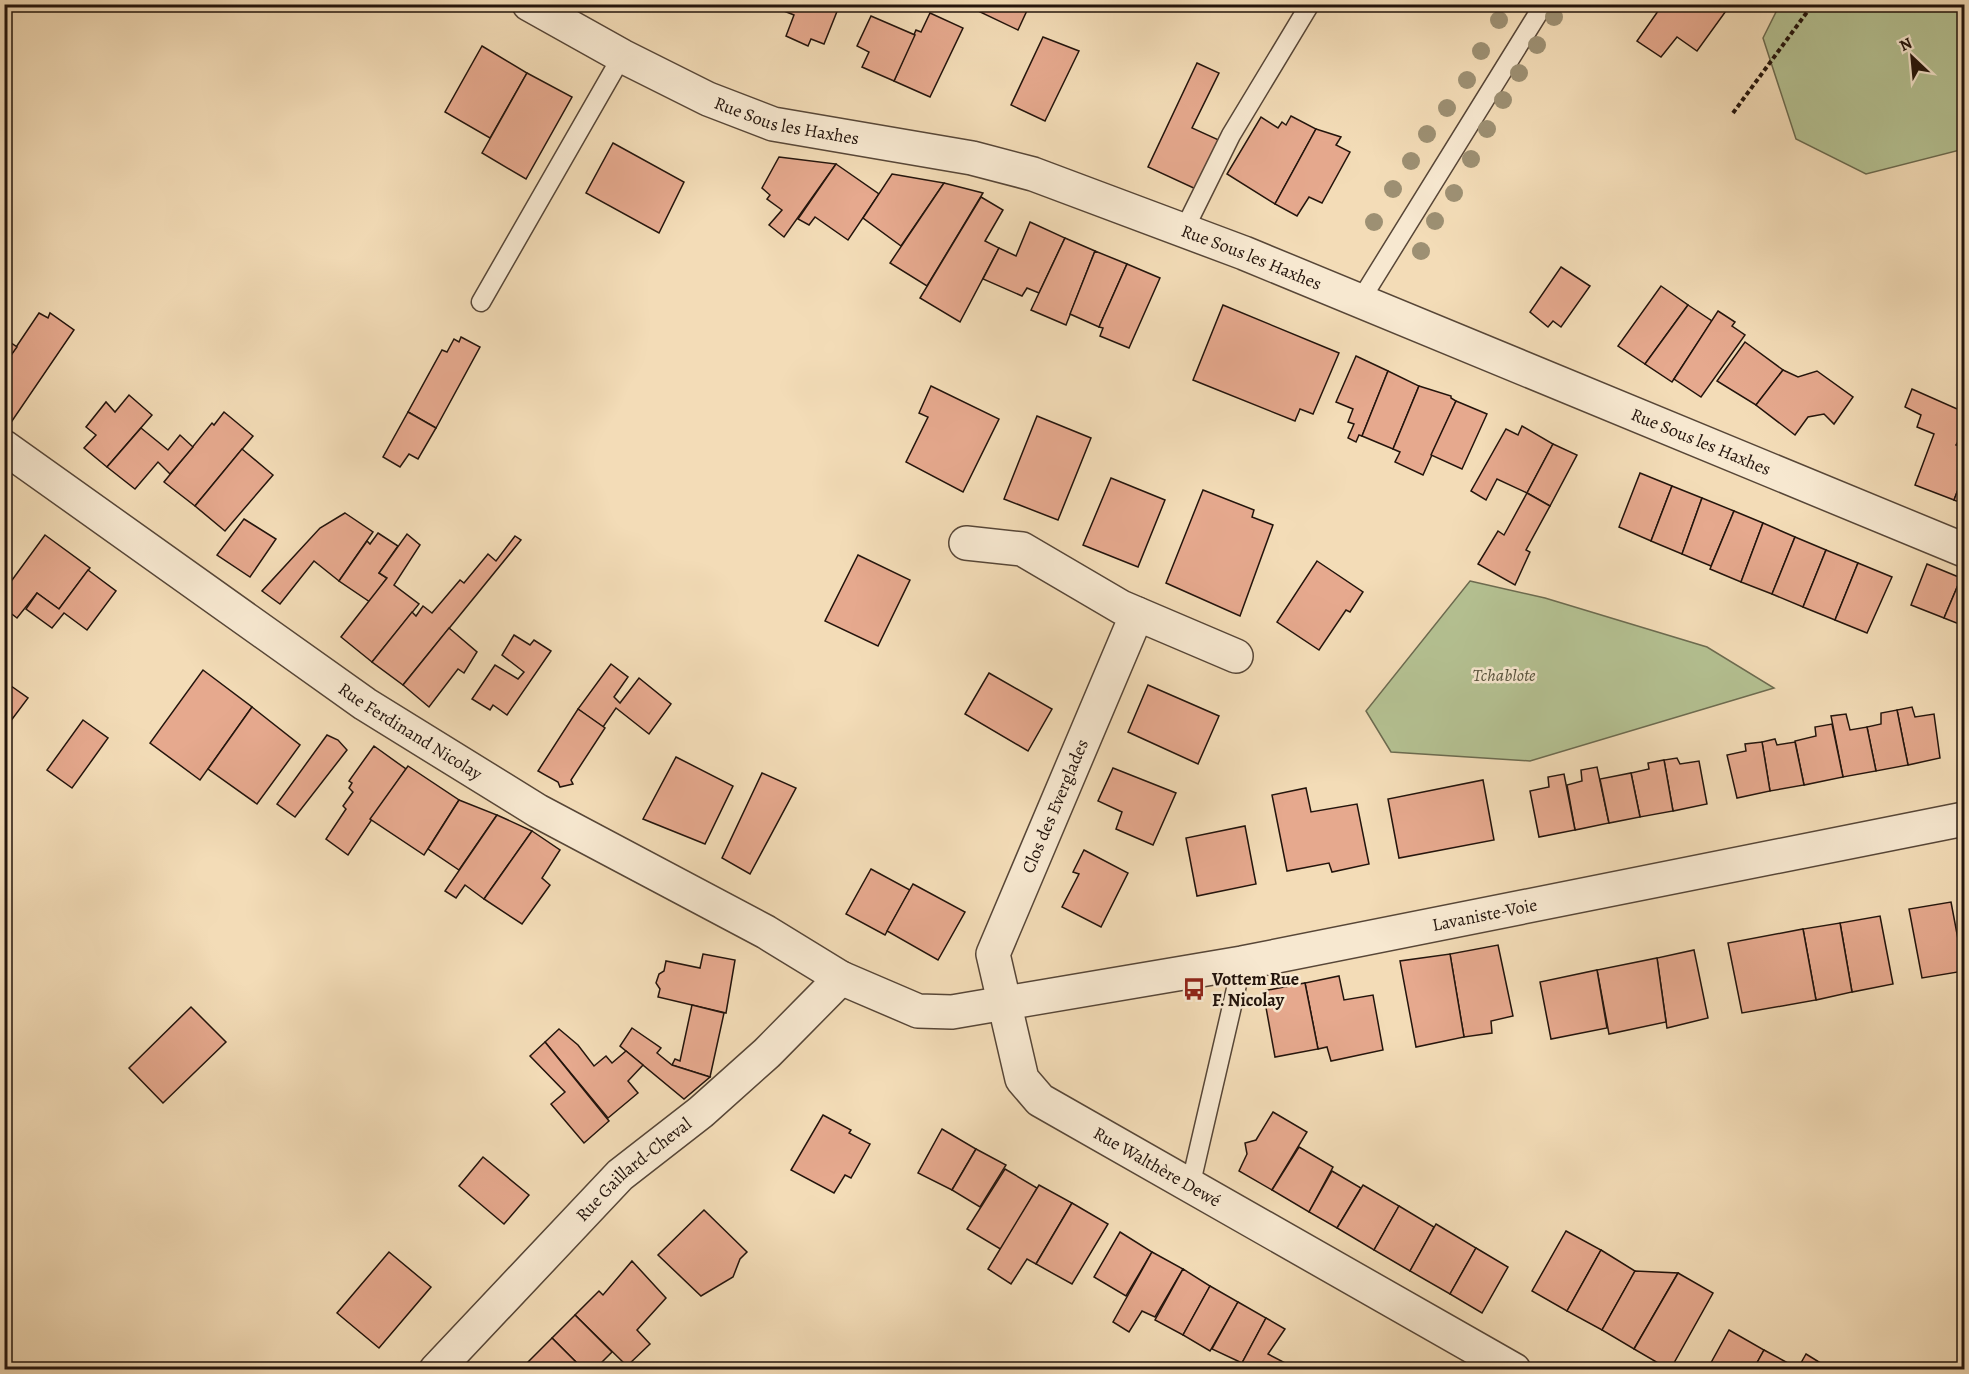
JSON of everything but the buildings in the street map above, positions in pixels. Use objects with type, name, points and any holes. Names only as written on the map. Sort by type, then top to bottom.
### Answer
[{"type":"street","name":"Rue Sous les Haxhes","points":[[529,4],[622,56],[708,99],[773,124],[972,159],[1033,174],[1184,230],[1360,301],[1965,550]]},
{"type":"street","name":"Rue Ferdinand Nicolay","points":[[4,447],[365,704],[538,811],[766,932],[841,978]]},
{"type":"street","points":[[966,543],[1022,549],[1137,614],[1236,656]]},
{"type":"street","name":"Clos des Everglades","points":[[1003,1002],[993,954],[1137,614]]},
{"type":"street","name":"Lavaniste-Voie","points":[[1003,1002],[1242,963],[1965,819]]},
{"type":"street","points":[[841,978],[918,1011],[952,1012],[1003,1002]]},
{"type":"street","name":"Rue Gaillard-Cheval","points":[[436,1370],[620,1175],[701,1112],[766,1053],[841,978]]},
{"type":"street","name":"Rue Walthère Dewé","points":[[1003,1002],[1022,1079],[1040,1100],[1514,1370]]},
{"type":"lane","points":[[1184,230],[1231,135],[1310,4]]},
{"type":"lane","points":[[1360,301],[1544,4]]},
{"type":"lane","points":[[481,302],[622,56]]},
{"type":"lane","points":[[1190,1187],[1242,963]]},
{"type":"path","points":[[1733,113],[1813,4]]},
{"type":"green space","points":[[1780,4],[1964,5],[1964,149],[1866,174],[1796,139],[1763,38]]},
{"type":"green space","name":"Tchablote","points":[[1470,581],[1545,598],[1707,647],[1774,688],[1530,761],[1391,752],[1366,711]]},
{"type":"place","name":"Vottem Rue F. Nicolay","points":[[1194,989]]}]
